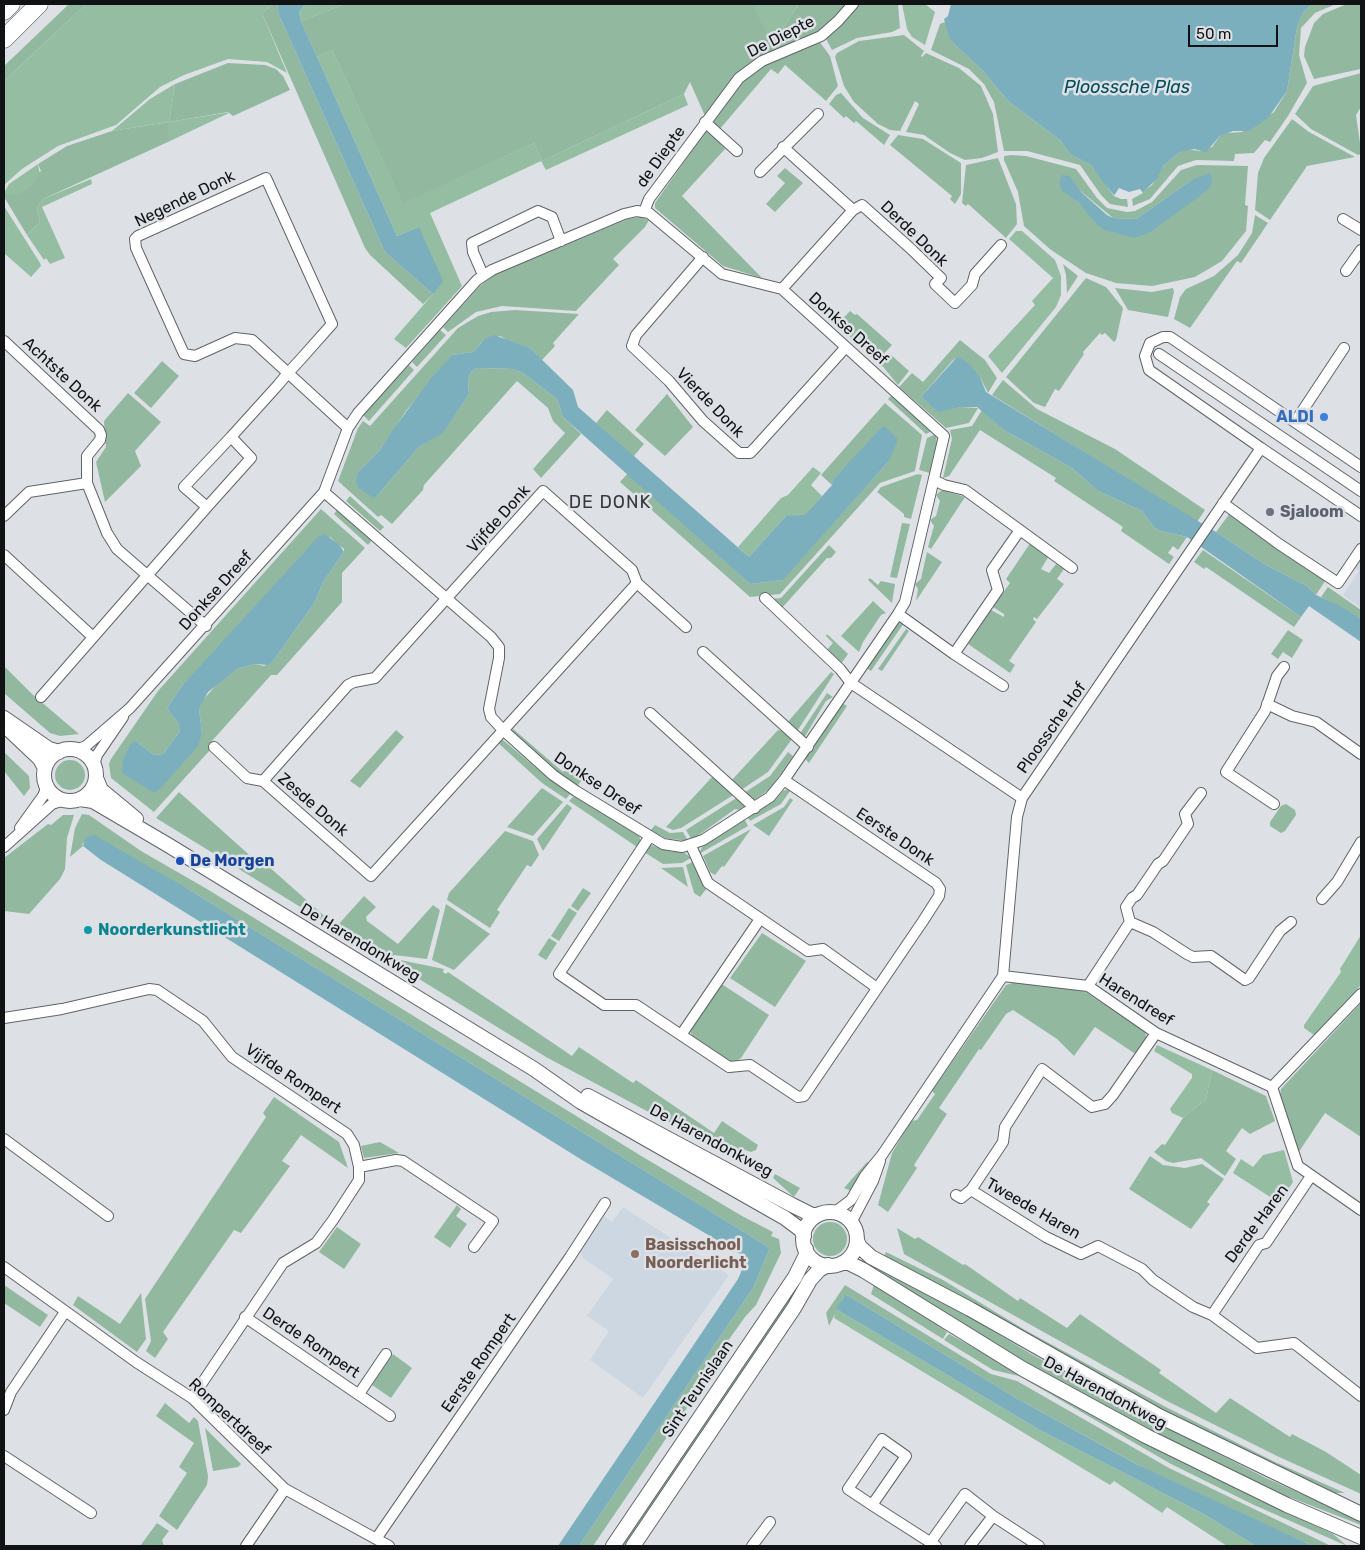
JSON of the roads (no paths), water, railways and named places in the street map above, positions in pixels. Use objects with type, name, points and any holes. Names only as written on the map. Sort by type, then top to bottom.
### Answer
[{"type":"highway","points":[[4,11],[10,4]]},
{"type":"highway","points":[[4,39],[39,4]]},
{"type":"main road","points":[[4,718],[49,748],[59,752]]},
{"type":"main road","points":[[4,725],[40,760],[45,768],[46,786],[54,795],[64,800],[80,799],[88,794],[95,772],[87,756],[76,750],[59,752],[50,758],[45,768]]},
{"type":"main road","name":"De Harendonkweg","points":[[95,772],[101,790],[168,845]]},
{"type":"main road","name":"De Harendonkweg","points":[[80,799],[93,801],[168,845],[534,1069],[581,1102],[785,1218],[801,1230],[805,1242]]},
{"type":"main road","name":"De Harendonkweg","points":[[534,1069],[708,1158],[792,1205],[812,1215],[818,1215]]},
{"type":"main road","points":[[633,1546],[794,1308],[810,1280],[819,1270],[828,1265],[842,1263],[852,1254],[857,1241],[853,1225],[845,1216],[835,1212],[818,1215],[808,1223],[805,1242],[812,1259],[828,1265]]},
{"type":"main road","name":"De Harendonkweg","points":[[857,1241],[860,1247],[871,1257],[970,1309],[1159,1416],[1361,1514]]},
{"type":"main road","name":"Sint Teunislaan","points":[[613,1546],[795,1277],[806,1256],[805,1242]]},
{"type":"main road","name":"De Harendonkweg","points":[[842,1263],[849,1263],[863,1270],[1023,1369],[1146,1436],[1287,1505],[1361,1537]]},
{"type":"street","name":"De Diepte","points":[[706,122],[730,88],[750,68],[821,36],[853,4]]},
{"type":"street","points":[[760,172],[818,114]]},
{"type":"street","points":[[706,122],[737,151]]},
{"type":"street","name":"de Diepte","points":[[644,212],[649,198],[706,122]]},
{"type":"street","name":"Derde Donk","points":[[783,147],[853,210]]},
{"type":"street","name":"Negende Donk","points":[[288,373],[332,324],[266,178],[138,236],[136,248],[184,354],[195,356],[235,338],[248,338],[348,428]]},
{"type":"street","name":"Derde Donk","points":[[782,289],[853,210],[862,206],[941,278],[935,284],[955,303],[972,285],[975,274],[1001,246]]},
{"type":"street","points":[[483,275],[473,252],[472,243],[538,212],[552,216],[561,241]]},
{"type":"street","name":"Donkse Dreef","points":[[76,750],[86,746],[130,708],[206,626],[324,492],[348,428],[358,413],[483,275],[624,214],[644,212],[655,216],[722,274],[782,289],[941,431],[944,440],[905,602],[898,614],[808,747],[770,797],[691,846],[682,847],[663,844],[553,775],[503,730],[491,717],[489,709],[499,658],[498,647],[491,637],[324,492]]},
{"type":"street","points":[[1343,219],[1361,230]]},
{"type":"street","points":[[1346,270],[1361,250]]},
{"type":"street","name":"Vierde Donk","points":[[703,258],[636,335],[632,346],[669,381],[703,420],[739,453],[750,453],[846,347]]},
{"type":"street","points":[[1361,467],[1170,337],[1163,336],[1150,343],[1145,356],[1149,370],[1361,516]]},
{"type":"street","name":"Achtste Donk","points":[[4,341],[99,430],[100,440],[87,456],[87,483]]},
{"type":"street","points":[[1295,422],[1344,348]]},
{"type":"street","points":[[1159,354],[1361,491]]},
{"type":"street","points":[[207,507],[184,487],[288,373]]},
{"type":"street","points":[[41,697],[252,458],[231,437]]},
{"type":"street","name":"Ploossche Hof","points":[[835,1212],[851,1200],[865,1176],[882,1155],[1003,976],[1017,817],[1022,798],[1261,448]]},
{"type":"street","points":[[934,480],[944,485],[965,490],[1072,568]]},
{"type":"street","points":[[4,516],[29,492],[87,483],[107,533],[117,549],[206,626]]},
{"type":"street","name":"Vijfde Donk","points":[[448,598],[543,491],[632,570],[637,583],[686,627]]},
{"type":"street","points":[[1223,503],[1279,544],[1338,583],[1361,549]]},
{"type":"street","points":[[954,654],[998,590],[992,570],[1020,530]]},
{"type":"street","points":[[4,555],[94,637]]},
{"type":"street","points":[[503,730],[637,583]]},
{"type":"street","name":"Zesde Donk","points":[[448,598],[375,678],[348,685],[263,781],[371,876],[503,730]]},
{"type":"street","points":[[765,598],[840,669],[851,683],[1022,798]]},
{"type":"street","points":[[898,614],[1003,686]]},
{"type":"street","points":[[702,652],[808,747]]},
{"type":"street","points":[[1274,804],[1226,772],[1265,711],[1277,676],[1284,667]]},
{"type":"street","points":[[1267,704],[1292,716],[1316,722],[1361,754]]},
{"type":"street","name":"Donkse Dreef","points":[[95,772],[97,755],[130,708]]},
{"type":"street","points":[[650,713],[755,808]]},
{"type":"street","points":[[214,747],[247,778],[263,781]]},
{"type":"street","name":"Eerste Donk","points":[[650,836],[559,974],[604,1005],[636,1005],[729,1067],[750,1065],[798,1097],[804,1096],[939,896],[940,889],[936,883],[784,780]]},
{"type":"street","points":[[4,847],[43,796],[46,786]]},
{"type":"street","points":[[1088,986],[1130,922],[1126,907],[1132,898],[1138,895],[1188,824],[1185,814],[1201,793]]},
{"type":"street","points":[[15,835],[52,804],[64,800]]},
{"type":"street","points":[[1322,899],[1337,882],[1361,842]]},
{"type":"street","points":[[691,846],[708,883],[808,951],[823,950],[877,988]]},
{"type":"street","points":[[681,1035],[760,919]]},
{"type":"street","points":[[1130,922],[1153,932],[1193,957],[1211,956],[1245,980],[1249,978],[1280,931],[1291,922]]},
{"type":"street","name":"Harendreef","points":[[1003,976],[1088,986],[1156,1033],[1272,1087]]},
{"type":"street","name":"Vijfde Rompert","points":[[4,1018],[62,1009],[149,988],[157,990],[203,1021],[232,1056],[347,1134],[354,1145],[359,1167]]},
{"type":"street","points":[[1361,994],[1272,1087],[1298,1166],[1361,1210]]},
{"type":"street","name":"Tweede Haren","points":[[956,1195],[961,1198],[971,1190],[1003,1142],[1005,1127],[1042,1069],[1092,1106],[1105,1104],[1156,1033]]},
{"type":"street","points":[[4,1140],[108,1216]]},
{"type":"street","name":"Ploossche Hof","points":[[853,1225],[853,1219],[873,1181],[882,1155]]},
{"type":"street","points":[[359,1167],[396,1160],[403,1161],[493,1221],[474,1248]]},
{"type":"street","name":"Derde Rompert","points":[[192,1398],[283,1263],[316,1243],[360,1180],[359,1167]]},
{"type":"street","name":"Derde Haren","points":[[1212,1315],[1259,1245],[1266,1243],[1311,1176]]},
{"type":"street","name":"Tweede Haren","points":[[971,1190],[1046,1237],[1080,1254],[1098,1246],[1142,1269],[1153,1280],[1193,1307],[1212,1315]]},
{"type":"street","name":"Eerste Rompert","points":[[376,1539],[570,1258],[605,1203]]},
{"type":"street","name":"Rompertdreef","points":[[4,1267],[65,1312],[192,1398],[285,1489],[389,1546]]},
{"type":"street","points":[[4,1410],[10,1392],[65,1312]]},
{"type":"street","points":[[1212,1315],[1257,1348],[1294,1343],[1361,1396]]},
{"type":"street","name":"Derde Rompert","points":[[246,1317],[390,1416]]},
{"type":"street","name":"Derde Rompert","points":[[359,1394],[386,1354]]},
{"type":"street","points":[[872,1506],[906,1456],[882,1439],[848,1489],[872,1506],[933,1544],[965,1494],[993,1516],[1038,1546]]},
{"type":"street","points":[[4,1456],[91,1513]]},
{"type":"street","points":[[246,1546],[285,1489]]},
{"type":"street","points":[[970,1546],[993,1516]]},
{"type":"street","points":[[752,1546],[770,1522]]},
{"type":"water","points":[[277,4],[305,4],[299,12],[301,21],[397,236],[419,227],[443,281],[433,294],[385,252],[279,15]]},
{"type":"water","name":"Ploossche Plas","points":[[951,4],[1312,4],[1303,13],[1297,27],[1287,91],[1268,118],[1249,131],[1233,131],[1220,136],[1206,152],[1194,149],[1180,152],[1163,166],[1157,179],[1143,192],[1114,195],[1091,165],[1071,155],[1060,140],[1008,101],[982,70],[954,44],[949,37],[944,19],[948,16]]},
{"type":"water","points":[[1210,173],[1212,178],[1210,187],[1204,193],[1149,233],[1134,238],[1105,230],[1098,226],[1078,202],[1062,191],[1059,182],[1062,175],[1070,176],[1081,192],[1107,215],[1113,218],[1136,219],[1193,179]]},
{"type":"water","points":[[494,335],[530,348],[573,390],[578,407],[749,557],[786,516],[805,515],[833,484],[833,480],[881,428],[884,426],[897,438],[897,442],[889,461],[783,580],[750,584],[563,417],[557,399],[523,373],[513,369],[477,368],[471,372],[468,380],[469,394],[443,433],[419,447],[376,497],[373,498],[358,487],[356,482],[358,472],[380,450],[432,377],[452,355],[473,352],[485,339]]},
{"type":"water","points":[[956,358],[962,358],[971,366],[980,377],[986,392],[1216,532],[1266,565],[1307,586],[1316,595],[1342,607],[1361,619],[1361,642],[1309,606],[1301,617],[1187,537],[1155,528],[1142,511],[1098,491],[1072,468],[1004,430],[977,407],[961,407],[938,412],[921,397]]},
{"type":"water","points":[[324,534],[339,544],[344,552],[323,582],[315,602],[274,660],[268,665],[255,664],[237,669],[208,692],[199,709],[202,733],[198,746],[160,789],[154,793],[122,773],[123,759],[132,742],[137,742],[154,755],[163,754],[180,731],[178,723],[167,708],[181,687],[318,537]]},
{"type":"water","points":[[94,835],[188,889],[770,1248],[753,1288],[579,1546],[558,1546],[738,1279],[747,1258],[582,1160],[101,860],[83,846],[86,837]]},
{"type":"water","points":[[847,1295],[1016,1398],[1138,1465],[1313,1546],[1256,1546],[1202,1513],[1038,1429],[836,1309],[844,1296]]},
{"type":"place","name":"ALDI","points":[[1324,417]]},
{"type":"place","name":"Sjaloom","points":[[1270,512]]},
{"type":"place","name":"De Morgen","points":[[180,861]]},
{"type":"place","name":"Noorderkunstlicht","points":[[88,930]]},
{"type":"place","name":"Basisschool Noorderlicht","points":[[635,1254]]},
{"type":"district","name":"DE DONK","points":[[610,503]]}]
